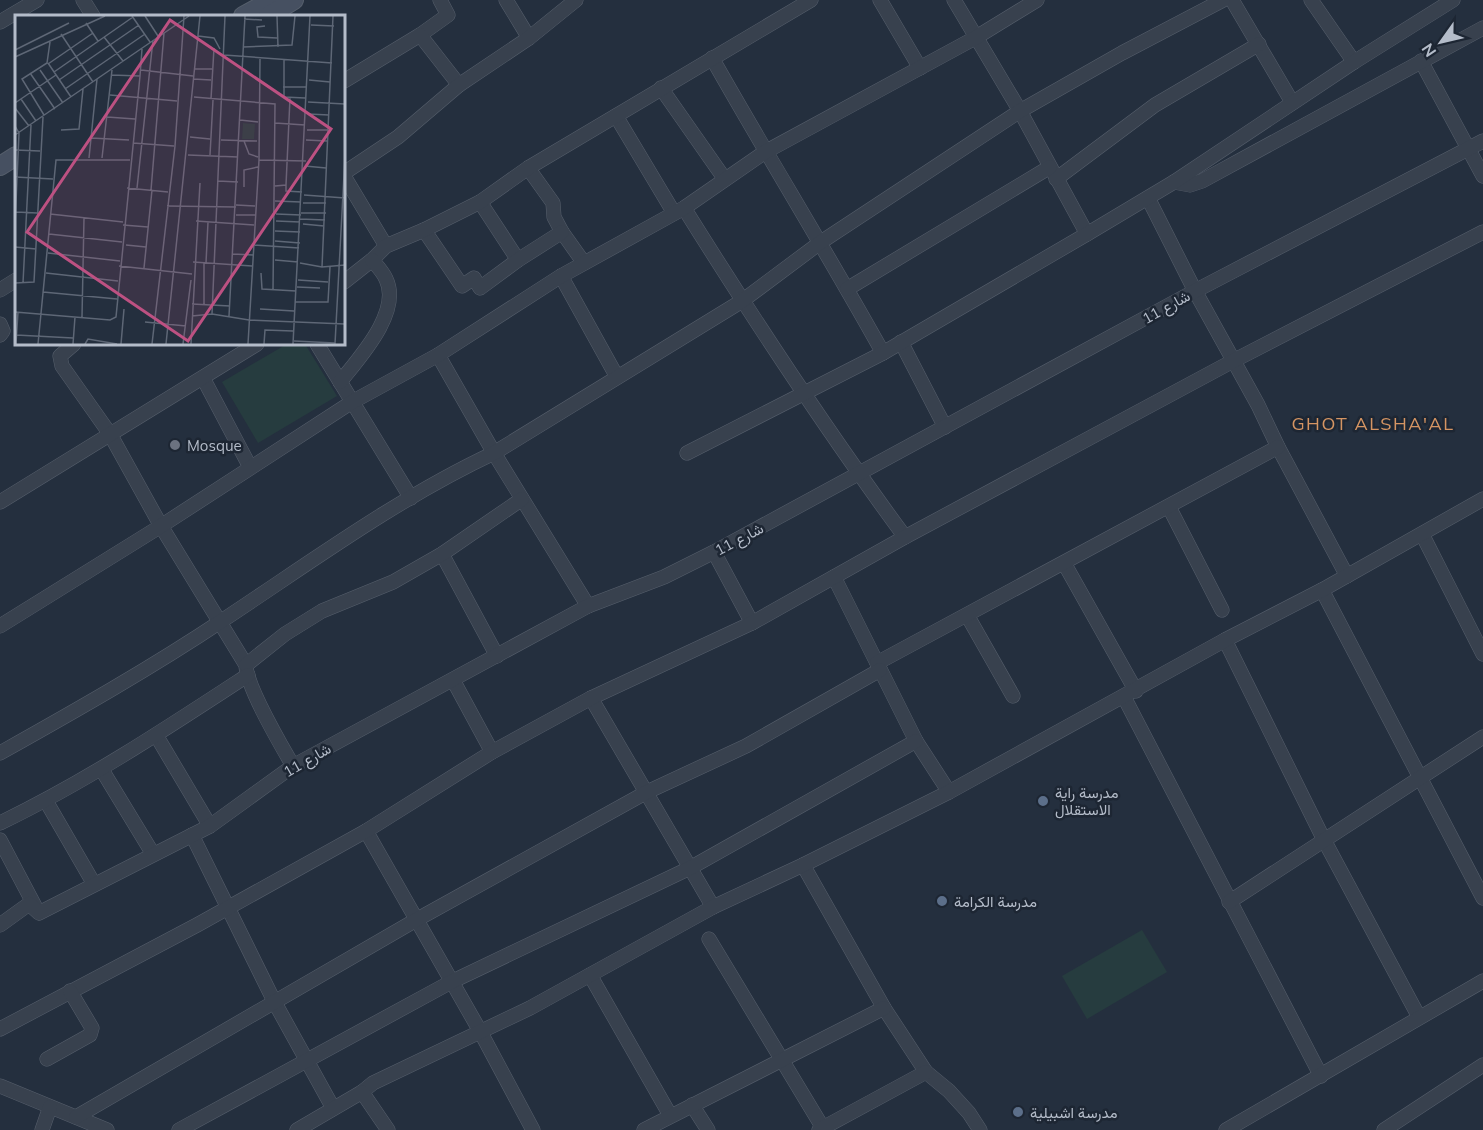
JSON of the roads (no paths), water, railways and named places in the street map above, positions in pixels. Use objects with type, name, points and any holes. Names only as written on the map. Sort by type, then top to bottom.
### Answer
[{"type":"main road","points":[[245,15],[266,5],[294,0]]},
{"type":"street","points":[[19,14],[37,0]]},
{"type":"street","points":[[83,0],[92,15]]},
{"type":"street","points":[[345,80],[420,35],[448,15],[440,0]]},
{"type":"street","points":[[506,0],[529,38]]},
{"type":"street","points":[[345,173],[398,137],[459,85],[529,38],[576,0]]},
{"type":"street","points":[[345,281],[386,246],[424,231],[480,202],[528,168],[811,0]]},
{"type":"street","points":[[880,0],[920,68]]},
{"type":"street","points":[[954,0],[1020,111],[1087,234]]},
{"type":"street","points":[[0,626],[161,526],[352,402],[438,356],[561,276],[679,210],[765,152],[975,38],[1037,0]]},
{"type":"street","points":[[0,753],[80,708],[220,622],[348,537],[451,473],[494,453],[742,301],[821,242],[1020,111],[1122,53],[1223,0]]},
{"type":"street","points":[[1232,0],[1292,102]]},
{"type":"street","points":[[1311,0],[1354,62]]},
{"type":"street","points":[[687,453],[883,353],[1148,198],[1292,102],[1453,0]]},
{"type":"street","points":[[0,22],[15,16]]},
{"type":"street","points":[[1174,182],[1190,185],[1202,181],[1483,28]]},
{"type":"street","points":[[420,35],[459,85]]},
{"type":"street","points":[[847,290],[1053,173],[1155,105],[1259,44]]},
{"type":"street","points":[[711,58],[765,152],[821,242],[883,353]]},
{"type":"street","points":[[1421,61],[1483,176]]},
{"type":"street","points":[[662,88],[724,178]]},
{"type":"street","points":[[616,116],[858,474],[905,537]]},
{"type":"street","name":"شارع 11","points":[[0,925],[29,904],[39,913],[210,826],[292,766],[588,606],[664,577],[714,552],[1195,291],[1483,141]]},
{"type":"street","points":[[528,168],[553,203],[554,217],[584,263]]},
{"type":"street","points":[[345,176],[386,246]]},
{"type":"street","points":[[1148,198],[1347,576]]},
{"type":"street","points":[[480,202],[518,260]]},
{"type":"street","points":[[424,231],[462,286],[474,279],[480,288],[562,232]]},
{"type":"street","points":[[0,1029],[228,908],[366,831],[492,752],[591,698],[752,623],[905,537],[1233,361],[1483,232]]},
{"type":"street","points":[[340,382],[369,344],[386,316],[390,296],[387,280],[372,260]]},
{"type":"street","points":[[561,276],[617,377]]},
{"type":"street","points":[[0,290],[15,281]]},
{"type":"street","points":[[0,324],[3,331],[0,335]]},
{"type":"street","points":[[901,342],[945,427]]},
{"type":"street","points":[[72,345],[62,352],[60,360],[110,435],[161,526],[220,622],[247,670],[292,766]]},
{"type":"street","points":[[0,502],[255,345]]},
{"type":"street","points":[[318,345],[411,498]]},
{"type":"street","points":[[438,356],[494,453],[588,606]]},
{"type":"street","points":[[203,378],[250,467]]},
{"type":"street","points":[[76,1117],[416,920],[647,792],[746,746],[967,615],[1278,447]]},
{"type":"street","points":[[0,823],[102,770],[156,735],[247,670],[285,634],[322,610],[393,582],[442,554],[522,499]]},
{"type":"street","points":[[297,1130],[363,1092],[372,1083],[530,1008],[713,907],[950,792],[1225,640],[1322,590],[1483,499]]},
{"type":"street","points":[[1169,507],[1222,610]]},
{"type":"street","points":[[1422,534],[1483,654]]},
{"type":"street","points":[[714,552],[752,623]]},
{"type":"street","points":[[442,554],[497,656]]},
{"type":"street","points":[[1064,563],[1130,694],[1229,902],[1321,1076]]},
{"type":"street","points":[[834,577],[916,741],[950,792]]},
{"type":"street","points":[[1322,590],[1483,898]]},
{"type":"street","points":[[967,615],[1013,696]]},
{"type":"street","points":[[1225,640],[1324,840],[1419,1017]]},
{"type":"street","points":[[453,680],[492,752]]},
{"type":"street","points":[[591,698],[713,907]]},
{"type":"street","points":[[156,735],[210,826]]},
{"type":"street","points":[[1229,902],[1483,737]]},
{"type":"street","points":[[179,1130],[451,982],[690,868],[916,741]]},
{"type":"street","points":[[102,770],[153,854]]},
{"type":"street","points":[[46,801],[94,884]]},
{"type":"street","points":[[366,831],[480,1031],[533,1130]]},
{"type":"street","points":[[192,835],[275,1003],[333,1108]]},
{"type":"street","points":[[0,840],[39,913]]},
{"type":"street","points":[[803,865],[884,1008],[926,1072],[949,1091],[969,1113],[980,1130]]},
{"type":"street","points":[[709,939],[821,1129],[926,1072]]},
{"type":"street","points":[[590,975],[670,1115]]},
{"type":"street","points":[[1226,1130],[1483,981]]},
{"type":"street","points":[[47,1059],[92,1032],[92,1028],[70,991]]},
{"type":"street","points":[[644,1130],[884,1008]]},
{"type":"street","points":[[1384,1130],[1483,1065]]},
{"type":"street","points":[[0,1086],[107,1130]]},
{"type":"street","points":[[363,1092],[388,1130]]},
{"type":"street","points":[[692,1105],[708,1130]]},
{"type":"street","points":[[42,1130],[50,1107]]},
{"type":"place","name":"Mosque","points":[[175,445]]},
{"type":"place","name":"مدرسة راية الاستقلال","points":[[1043,801]]},
{"type":"place","name":"مدرسة الكرامة","points":[[942,901]]},
{"type":"place","name":"مدرسة اشبيلية","points":[[1018,1112]]},
{"type":"district","name":"GHOT ALSHA'AL","points":[[1373,423]]}]
